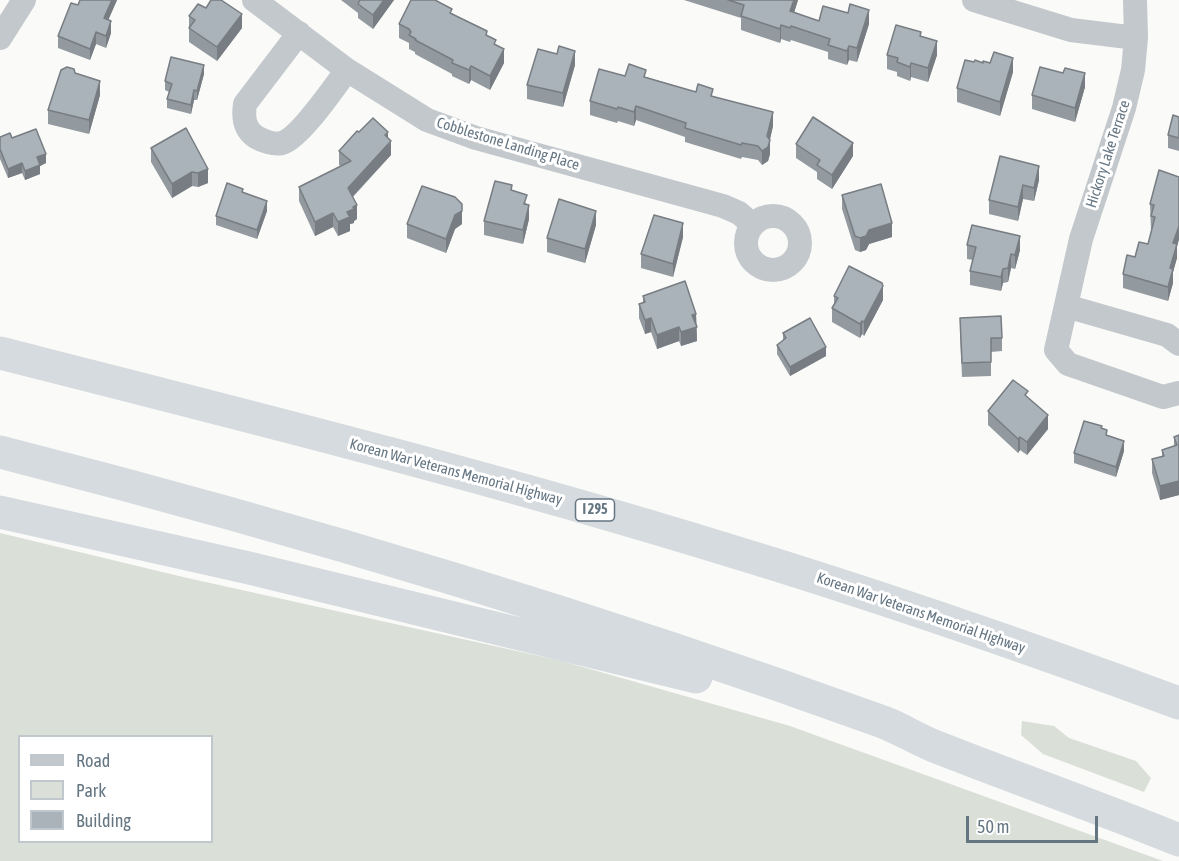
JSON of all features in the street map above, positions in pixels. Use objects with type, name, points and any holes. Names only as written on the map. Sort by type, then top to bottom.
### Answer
[{"type":"highway","name":"Korean War Veterans Memorial Highway","points":[[0,353],[296,428],[718,546],[903,605],[1179,703]]},
{"type":"highway","points":[[0,452],[245,517],[539,605],[687,653],[887,724],[931,744],[1179,840]]},
{"type":"highway","points":[[0,512],[249,568],[560,643],[696,678],[885,737],[931,744]]},
{"type":"street","points":[[0,38],[24,0]]},
{"type":"street","name":"Cobblestone Landing Place","points":[[254,0],[347,70],[427,120],[476,138],[723,206],[739,213],[753,225]]},
{"type":"street","points":[[974,0],[1071,30],[1136,38]]},
{"type":"street","name":"Hickory Lake Terrace","points":[[1135,0],[1136,38],[1133,70],[1124,108],[1090,205],[1056,350],[1068,364],[1163,397],[1179,393]]},
{"type":"street","points":[[299,33],[244,104],[243,118],[250,133],[263,141],[282,143],[296,135],[347,70]]},
{"type":"street","points":[[1066,306],[1167,335],[1179,344]]},
{"type":"green space","points":[[0,533],[183,577],[562,661],[790,726],[1163,861],[0,861]]},
{"type":"green space","points":[[1022,721],[1054,726],[1069,738],[1136,761],[1151,778],[1144,792],[1043,754],[1021,735]]},
{"type":"building","points":[[80,0],[112,0],[104,18],[111,21],[106,36],[96,32],[90,49],[58,36],[71,3],[78,5]]},
{"type":"building","points":[[211,0],[221,0],[242,14],[217,47],[189,28],[195,20],[189,16],[198,4],[206,8]]},
{"type":"building","points":[[360,0],[384,0],[373,15],[358,4]]},
{"type":"building","points":[[411,0],[435,0],[452,9],[450,13],[487,31],[486,35],[496,40],[494,44],[504,49],[490,76],[471,66],[469,70],[452,63],[453,60],[409,35],[411,32],[409,29],[399,24]]},
{"type":"building","points":[[728,0],[794,0],[790,11],[819,21],[823,6],[848,13],[850,4],[869,10],[857,48],[849,46],[847,51],[828,45],[830,39],[791,26],[790,28],[781,25],[780,29],[741,16],[744,5]]},
{"type":"building","points":[[896,25],[921,32],[920,36],[937,41],[928,68],[911,63],[910,67],[897,62],[898,58],[887,55]]},
{"type":"building","points":[[559,46],[575,51],[563,93],[527,85],[538,49],[557,54]]},
{"type":"building","points":[[994,52],[1013,58],[1000,102],[957,88],[965,60],[990,63]]},
{"type":"building","points":[[171,57],[204,65],[191,105],[167,99],[172,84],[165,81]]},
{"type":"building","points":[[629,64],[646,70],[644,77],[696,92],[698,84],[713,89],[711,96],[773,112],[767,136],[770,140],[768,147],[762,151],[758,146],[742,143],[741,145],[685,128],[686,123],[636,106],[634,112],[590,101],[599,69],[625,76]]},
{"type":"building","points":[[67,67],[74,69],[75,73],[100,81],[89,120],[48,110],[61,70]]},
{"type":"building","points":[[1040,67],[1063,73],[1065,68],[1085,73],[1075,108],[1032,95]]},
{"type":"building","points":[[1173,115],[1179,117],[1179,138],[1168,135]]},
{"type":"building","points":[[813,117],[853,143],[832,175],[817,165],[820,160],[796,144]]},
{"type":"building","points":[[373,118],[388,132],[385,135],[391,141],[348,188],[357,205],[347,212],[350,217],[338,222],[333,213],[315,222],[299,187],[351,161],[339,151],[357,131],[359,132]]},
{"type":"building","points":[[186,128],[208,169],[198,173],[192,172],[172,184],[151,148]]},
{"type":"building","points":[[36,129],[46,154],[37,157],[40,165],[25,171],[22,163],[8,169],[0,149],[0,137],[10,133],[12,138]]},
{"type":"building","points":[[1000,156],[1039,166],[1034,188],[1023,185],[1018,207],[989,200]]},
{"type":"building","points":[[1159,170],[1179,177],[1179,226],[1173,243],[1177,244],[1170,268],[1173,269],[1168,287],[1123,274],[1127,255],[1135,257],[1139,242],[1148,244],[1155,217],[1151,216],[1154,205],[1150,204]]},
{"type":"building","points":[[495,181],[512,185],[511,190],[527,195],[524,204],[529,205],[523,230],[484,221]]},
{"type":"building","points":[[227,183],[243,189],[242,192],[267,201],[257,230],[216,216]]},
{"type":"building","points":[[881,184],[892,223],[869,230],[866,236],[860,238],[855,236],[842,195]]},
{"type":"building","points":[[422,186],[455,197],[462,204],[462,211],[455,215],[446,239],[407,224]]},
{"type":"building","points":[[559,199],[596,211],[585,249],[547,238]]},
{"type":"building","points":[[654,215],[683,223],[673,264],[641,254]]},
{"type":"building","points":[[972,225],[1020,236],[1015,255],[1011,254],[1008,268],[1003,269],[1001,277],[970,271],[976,247],[967,245]]},
{"type":"building","points":[[849,266],[882,283],[883,286],[864,322],[860,324],[832,308],[838,298],[834,296]]},
{"type":"building","points":[[685,281],[696,314],[692,315],[697,327],[681,332],[679,327],[657,335],[651,318],[645,320],[639,304],[645,302],[643,296]]},
{"type":"building","points":[[1001,316],[1002,338],[991,338],[991,362],[962,363],[960,318]]},
{"type":"building","points":[[810,318],[826,347],[790,367],[777,345],[786,338],[783,333]]},
{"type":"building","points":[[1013,380],[1028,391],[1025,395],[1048,415],[1027,442],[1020,437],[1018,439],[988,411]]},
{"type":"building","points":[[1084,421],[1102,426],[1101,428],[1107,430],[1106,435],[1124,441],[1116,467],[1074,453]]},
{"type":"building","points":[[1179,435],[1179,481],[1160,486],[1152,459],[1164,456],[1162,450],[1177,445],[1174,437]]}]
